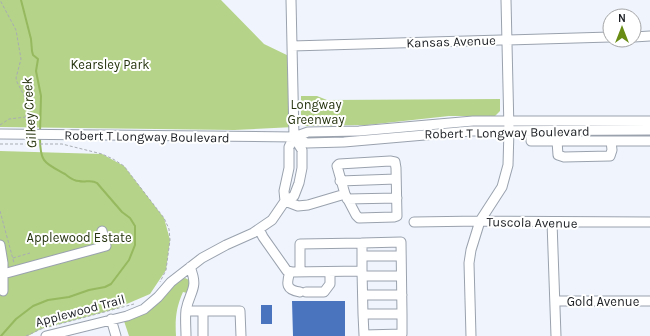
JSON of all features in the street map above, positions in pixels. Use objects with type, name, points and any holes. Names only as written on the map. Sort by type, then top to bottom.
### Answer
[{"type":"street","points":[[46,336],[127,316],[144,309],[152,303],[171,282],[206,255],[247,237],[272,220],[285,201],[294,196],[301,172],[302,150],[294,137],[291,0]]},
{"type":"street","points":[[471,336],[470,250],[480,221],[502,187],[508,165],[509,125],[506,0]]},
{"type":"street","name":"Kansas Avenue","points":[[292,46],[602,37]]},
{"type":"street","name":"Robert T Longway Boulevard","points":[[0,134],[41,138],[294,137],[308,132],[359,131],[448,122],[509,125],[650,121]]},
{"type":"street","name":"Robert T Longway Boulevard","points":[[509,125],[531,131],[650,130]]},
{"type":"street","points":[[531,131],[531,141],[650,141]]},
{"type":"street","points":[[557,141],[558,155],[564,157],[610,156],[612,141]]},
{"type":"street","points":[[395,162],[397,216],[359,218],[346,197],[340,181],[337,166],[339,164],[395,162]]},
{"type":"street","points":[[340,181],[396,180]]},
{"type":"street","points":[[285,201],[298,206],[346,197],[397,198]]},
{"type":"street","name":"Tuscola Avenue","points":[[414,222],[650,222]]},
{"type":"street","points":[[552,222],[556,336]]},
{"type":"street","points":[[259,229],[286,271],[401,276]]},
{"type":"street","points":[[2,277],[106,246],[102,231]]},
{"type":"street","points":[[300,272],[300,244],[400,242],[402,334],[364,335],[362,243]]},
{"type":"street","points":[[0,245],[3,263],[3,291]]},
{"type":"street","points":[[362,256],[401,256]]},
{"type":"street","points":[[186,336],[186,311],[194,286],[194,276],[190,267]]},
{"type":"street","points":[[290,272],[287,283],[289,288],[292,291],[303,292],[324,292],[330,284],[330,272]]},
{"type":"street","points":[[363,295],[402,295]]},
{"type":"street","name":"Gold Avenue","points":[[555,301],[650,301]]},
{"type":"street","points":[[186,311],[240,311],[241,336]]},
{"type":"street","points":[[203,311],[203,336]]},
{"type":"street","points":[[363,314],[402,314]]},
{"type":"street","points":[[111,319],[114,336]]},
{"type":"path","points":[[0,0],[16,30],[20,59],[16,78],[30,110],[26,117],[9,119],[0,125]]},
{"type":"path","points":[[0,144],[37,145],[41,138],[102,154],[124,166],[164,218],[169,230],[170,240],[166,270],[160,283]]},
{"type":"path","points":[[13,258],[30,254]]},
{"type":"path","name":"Applewood Trail","points":[[26,336],[41,329],[137,304]]},
{"type":"green space","name":"Kearsley Park","points":[[0,0],[221,0],[264,44],[293,58],[294,127],[234,130],[0,127]]},
{"type":"green space","name":"Longway Greenway","points":[[301,96],[317,96],[327,100],[500,99],[500,111],[495,116],[449,116],[367,125],[305,126],[301,122]]},
{"type":"green space","name":"Applewood Estate","points":[[0,151],[102,154],[124,166],[164,218],[170,240],[166,270],[150,294],[115,309],[41,329],[28,336],[0,336]]},
{"type":"green space","points":[[185,278],[189,280],[191,285],[187,293],[183,292],[177,308],[176,336],[129,336],[124,321],[150,309],[161,300],[177,282]]},
{"type":"building","points":[[292,301],[345,301],[345,336],[293,336]]},
{"type":"building","points":[[261,305],[272,305],[272,324],[261,324]]},
{"type":"waterway","name":"Gilkey Creek","points":[[21,0],[31,39],[33,55],[38,59],[36,71],[41,96],[40,132]]},
{"type":"waterway","name":"Gilkey Creek","points":[[1,336],[16,319],[33,306],[48,300],[69,297],[111,284],[129,260],[135,245],[135,226],[130,218],[122,212],[97,183],[92,181],[71,179],[48,164],[41,153],[40,138]]}]
